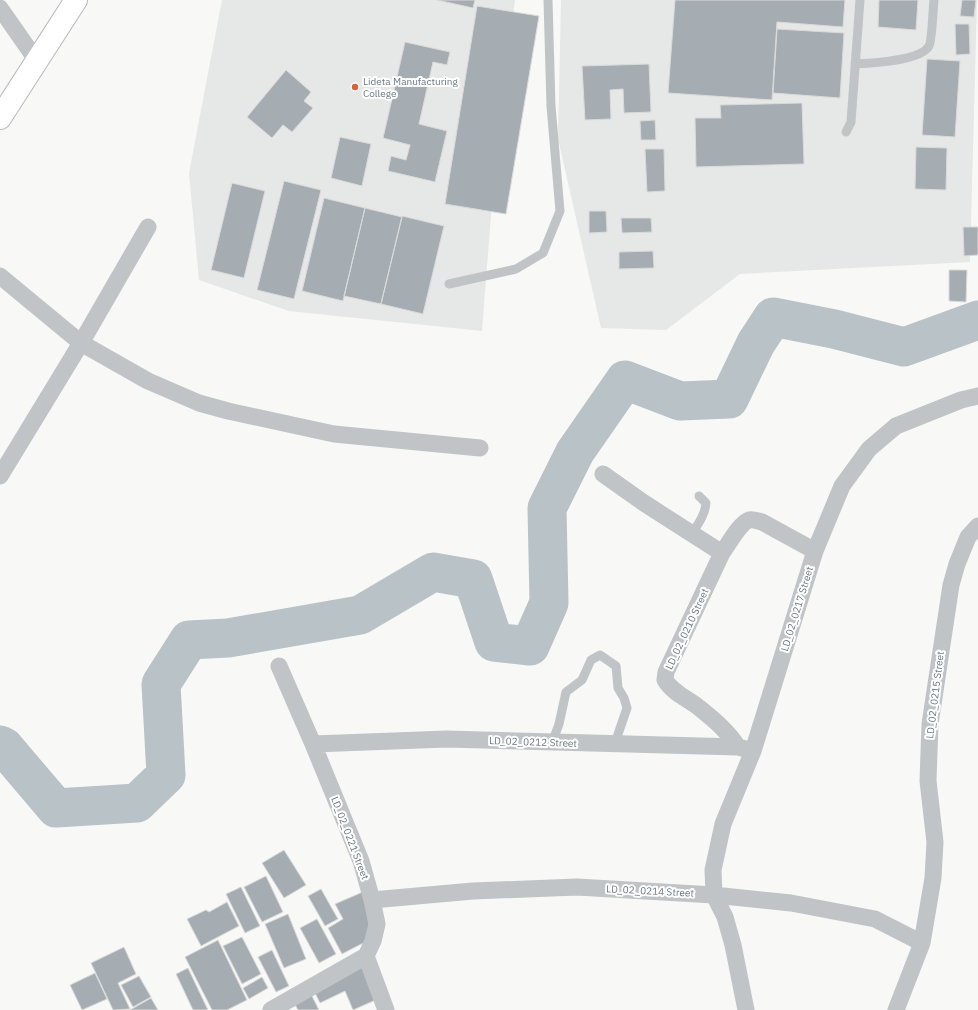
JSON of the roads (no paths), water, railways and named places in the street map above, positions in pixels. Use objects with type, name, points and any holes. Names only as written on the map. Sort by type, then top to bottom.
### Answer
[{"type":"main road","points":[[0,118],[76,0]]},
{"type":"street","points":[[0,8],[37,61]]},
{"type":"street","points":[[0,476],[81,343],[148,227]]},
{"type":"street","points":[[0,276],[81,343],[148,381],[199,403],[228,411],[334,434],[480,448]]},
{"type":"street","name":"LD_02_0217 Street","points":[[714,895],[713,870],[722,824],[746,749],[815,551],[842,486],[869,449],[896,426],[961,400],[978,396]]},
{"type":"street","points":[[603,474],[644,503],[722,553]]},
{"type":"street","name":"LD_02_0210 Street","points":[[746,749],[719,724],[672,689],[666,680],[666,672],[722,553],[740,527],[748,520],[762,522],[815,551]]},
{"type":"street","name":"LD_02_0215 Street","points":[[896,1010],[922,943],[933,878],[935,842],[928,781],[930,724],[949,600],[955,571],[968,537],[978,526]]},
{"type":"street","name":"LD_02_0221 Street","points":[[279,666],[361,861],[377,924],[373,941],[366,956]]},
{"type":"street","name":"LD_02_0212 Street","points":[[313,744],[447,739],[552,743],[615,743],[746,749]]},
{"type":"street","name":"LD_02_0214 Street","points":[[372,900],[472,891],[577,887],[714,895],[791,903],[875,919],[922,943]]},
{"type":"street","points":[[714,895],[725,917],[733,945],[746,1010]]},
{"type":"street","points":[[271,1010],[366,956],[386,1010]]},
{"type":"lane","points":[[448,284],[516,269],[543,253],[560,211],[551,106],[548,0]]},
{"type":"lane","points":[[846,132],[851,122],[860,0]]},
{"type":"lane","points":[[855,64],[898,60],[923,53],[930,46],[934,0]]},
{"type":"lane","points":[[692,534],[706,509],[706,503],[699,496]]},
{"type":"lane","points":[[552,743],[559,724],[566,692],[582,680],[592,660],[600,655],[616,666],[618,688],[624,698],[627,708],[615,743]]},
{"type":"waterway","points":[[0,745],[4,747],[56,808],[137,803],[166,775],[161,684],[189,640],[228,638],[360,615],[433,572],[473,579],[494,642],[530,646],[549,603],[547,508],[575,452],[625,380],[680,401],[729,399],[756,343],[773,317],[834,329],[904,347],[978,320]]},
{"type":"place","name":"Lideta Manufacturing College","points":[[355,87]]}]
